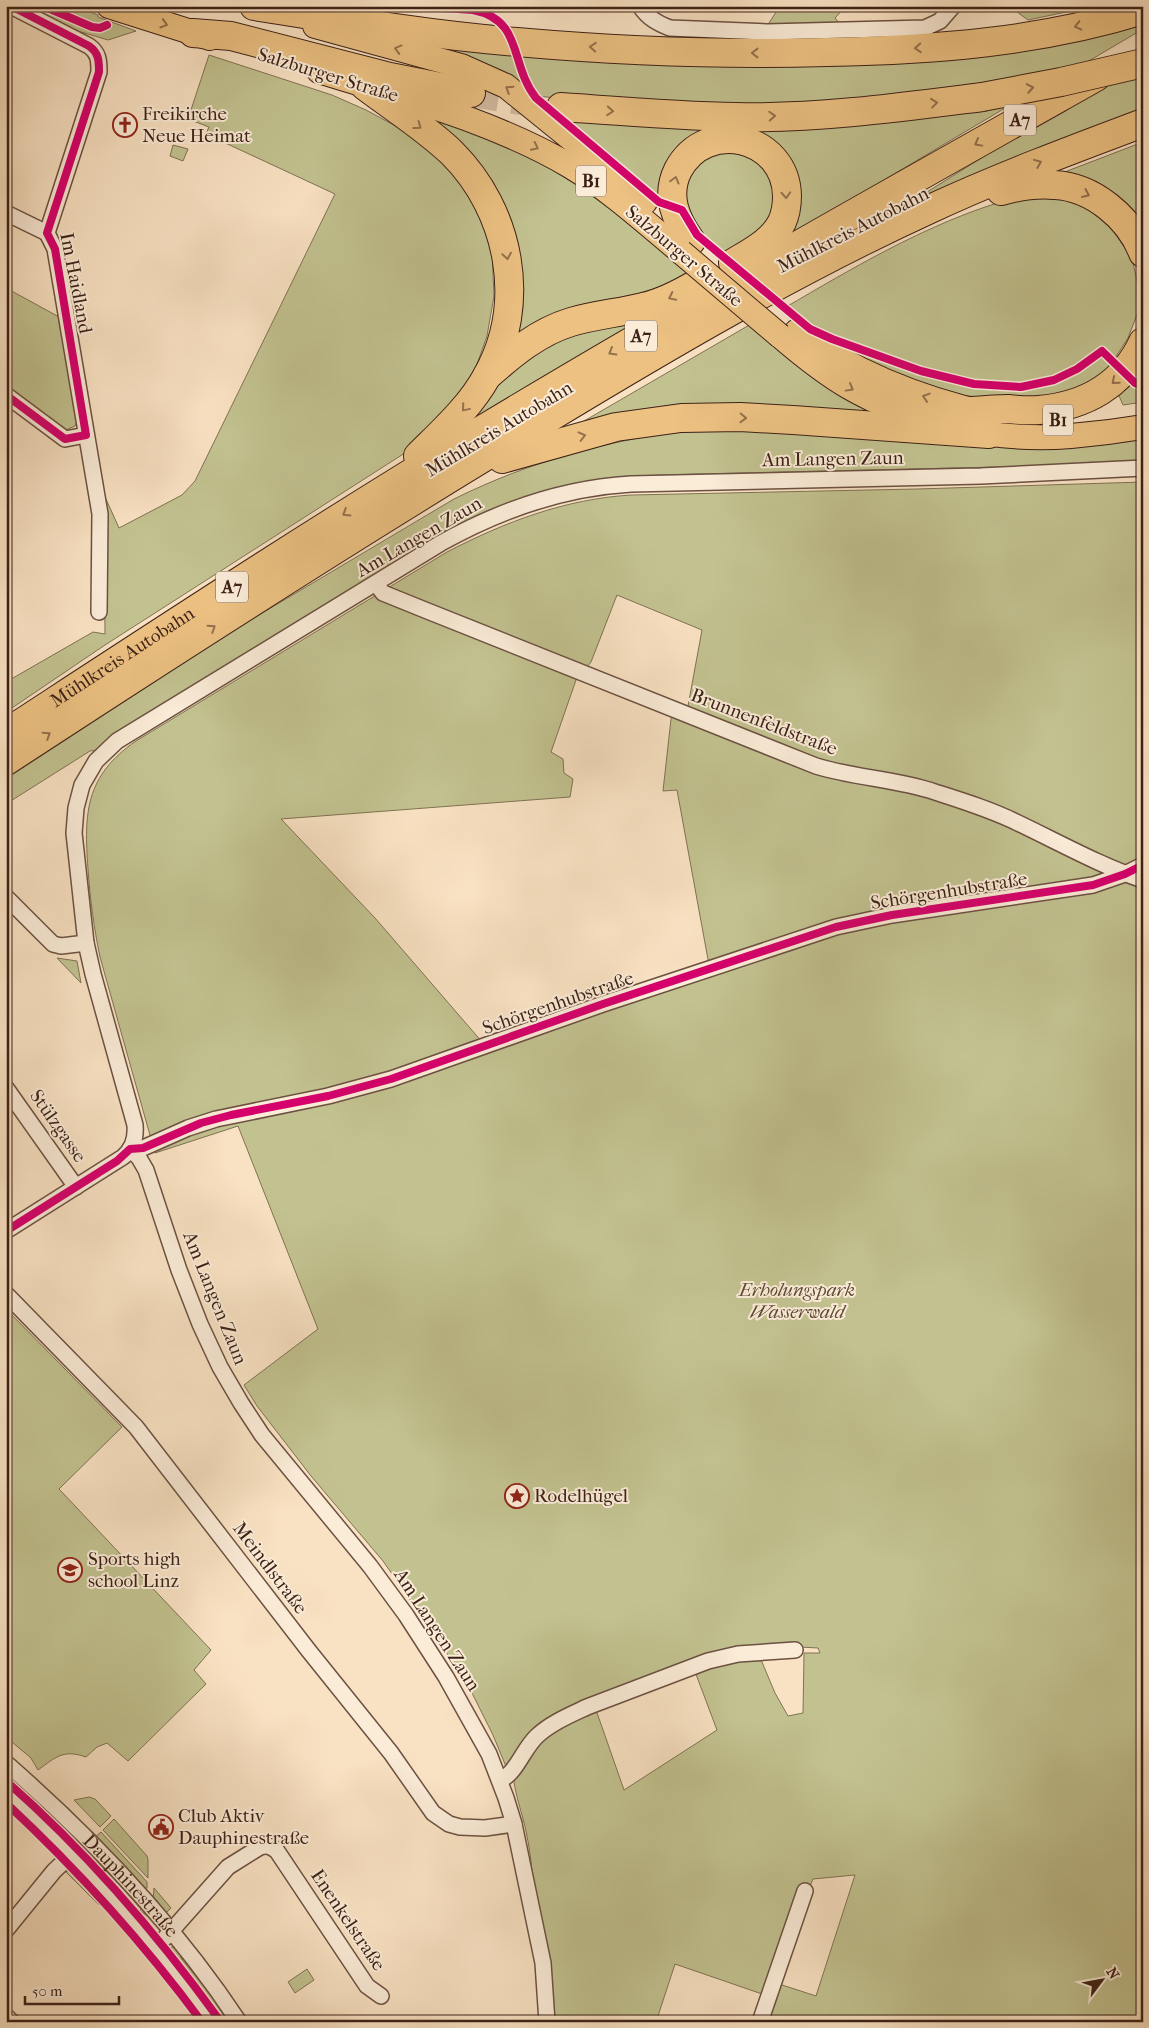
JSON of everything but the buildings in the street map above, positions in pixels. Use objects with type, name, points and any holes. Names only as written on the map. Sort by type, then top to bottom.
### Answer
[{"type":"highway","points":[[254,6],[358,23],[507,41],[630,50],[719,53],[868,51],[957,46],[1064,30],[1143,10]]},
{"type":"highway","points":[[193,33],[231,36],[352,68],[471,93]]},
{"type":"highway","name":"Mühlkreis Autobahn","points":[[6,733],[388,488],[624,345],[1143,51]]},
{"type":"highway","points":[[561,107],[737,118],[815,114],[901,107],[982,97],[1061,82],[1143,63]]},
{"type":"highway","points":[[365,86],[452,154],[470,174],[485,196],[496,219],[505,244],[509,271],[510,297],[503,336],[487,376],[451,424],[388,488]]},
{"type":"highway","name":"Mühlkreis Autobahn","points":[[6,762],[291,577],[411,502],[590,393],[750,300],[875,235],[985,184],[1143,123]]},
{"type":"highway","points":[[487,376],[542,334],[570,322],[644,307],[666,300],[757,249],[771,237],[782,223],[786,212],[786,190],[779,166],[761,148],[728,138],[704,145],[688,157],[677,173],[673,193],[675,216],[689,246]]},
{"type":"highway","points":[[411,502],[456,486],[666,362],[786,294],[920,225],[999,191],[1043,184],[1081,191],[1105,204],[1118,216],[1131,231],[1143,253]]},
{"type":"highway","points":[[973,411],[1037,410],[1060,407],[1088,398],[1110,386],[1119,378],[1129,367],[1143,342]]},
{"type":"highway","points":[[502,459],[616,427],[681,418],[740,417],[784,419],[989,434]]},
{"type":"main road","name":"Salzburger Straße","points":[[110,6],[490,127],[534,146],[571,167],[689,246]]},
{"type":"main road","name":"Salzburger Straße","points":[[241,6],[453,64],[491,79],[517,94],[546,117],[787,333],[810,361],[839,381],[874,400],[905,413],[942,425],[989,434],[1035,437],[1070,436],[1143,427]]},
{"type":"main road","name":"Salzburger Straße","points":[[787,333],[818,347],[863,372],[906,391],[1004,418],[1080,419],[1143,413]]},
{"type":"main road","name":"Dauphinestraße","points":[[6,1792],[106,1892],[155,1948],[211,2022]]},
{"type":"street","name":"Im Haidland","points":[[11,6],[89,46],[97,53],[99,58],[99,72],[47,234],[55,249],[100,514],[99,612]]},
{"type":"street","points":[[640,6],[646,15],[656,23],[670,28],[767,32],[925,28],[940,21],[953,6]]},
{"type":"street","points":[[6,213],[47,234]]},
{"type":"street","points":[[6,395],[65,439],[86,435]]},
{"type":"street","name":"Am Langen Zaun","points":[[547,2022],[543,1963],[514,1824],[500,1780],[489,1754],[422,1638],[370,1566],[262,1435],[241,1404],[220,1367],[200,1324],[179,1270],[146,1170],[140,1158],[130,1149],[135,1134],[135,1125],[93,974],[79,897],[74,820],[78,796],[88,772],[96,761],[117,741],[129,733],[380,588],[441,543],[475,525],[545,498],[577,490],[630,484],[981,476],[1143,468]]},
{"type":"street","name":"Brunnenfeldstraße","points":[[380,588],[816,766],[832,771],[907,784],[936,792],[1016,822],[1103,866],[1143,880]]},
{"type":"street","name":"Schörgenhubstraße","points":[[6,1231],[119,1160],[130,1149],[143,1148],[188,1128],[216,1119],[328,1096],[391,1079],[603,1004],[836,927],[892,915],[1093,885],[1143,865]]},
{"type":"street","points":[[6,897],[53,944],[61,946],[86,943]]},
{"type":"street","name":"Stülzgasse","points":[[6,1088],[76,1187]]},
{"type":"street","name":"Meindlstraße","points":[[6,1294],[125,1415],[146,1440],[315,1659],[391,1753],[433,1813],[449,1824],[460,1827],[485,1828],[514,1824]]},
{"type":"street","points":[[500,1780],[511,1774],[527,1747],[539,1734],[561,1719],[587,1707],[708,1661],[738,1654],[795,1650]]},
{"type":"street","name":"Dauphinestraße","points":[[6,1763],[89,1841],[133,1886],[216,1986],[239,2022]]},
{"type":"street","name":"Enenkelstraße","points":[[155,1948],[228,1868],[266,1845],[277,1851],[367,1986],[381,1996]]},
{"type":"street","points":[[6,1930],[54,1871],[71,1855]]},
{"type":"street","points":[[760,2022],[805,1891]]},
{"type":"street","points":[[6,2016],[12,2022]]},
{"type":"green space","points":[[26,6],[75,6],[136,31],[108,40],[78,31]]},
{"type":"green space","points":[[780,6],[846,6],[835,18],[842,26],[767,26]]},
{"type":"green space","points":[[1009,6],[1095,6],[1028,20]]},
{"type":"green space","points":[[1143,19],[1143,29],[1065,75],[857,104],[656,108],[537,96],[353,31],[723,61]]},
{"type":"green space","points":[[209,55],[332,95],[366,110],[427,146],[450,166],[485,224],[492,251],[494,296],[487,336],[476,367],[454,403],[408,451],[105,645],[6,712],[6,682],[93,632],[105,634],[104,532],[106,499],[119,528],[182,495],[195,481],[335,194],[206,134],[209,127],[188,119]]},
{"type":"green space","points":[[1143,78],[1143,113],[871,227],[1090,90]]},
{"type":"green space","points":[[388,99],[541,157],[593,191],[695,277],[506,351],[507,225]]},
{"type":"green space","points":[[1012,104],[776,244],[798,208],[735,129],[663,198],[656,197],[611,157],[554,111]]},
{"type":"green space","points":[[1143,142],[1143,238],[1062,173]]},
{"type":"green space","points":[[173,145],[188,149],[183,161],[170,156]]},
{"type":"green space","points":[[717,151],[748,153],[765,168],[776,191],[772,225],[729,258],[710,243],[700,232],[692,219],[684,196],[684,186],[694,167],[704,158]]},
{"type":"green space","points":[[1032,195],[1070,199],[1095,212],[1111,228],[1132,258],[1138,286],[1138,312],[1128,338],[1115,358],[1105,371],[1090,382],[1056,396],[999,400],[962,395],[913,383],[823,339],[786,307],[910,238],[993,204]]},
{"type":"green space","points":[[6,288],[61,318],[78,420],[75,426],[66,430],[6,390]]},
{"type":"green space","points":[[666,307],[449,433],[478,399],[545,342]]},
{"type":"green space","points":[[751,324],[901,420],[560,435]]},
{"type":"green space","points":[[1143,358],[1143,402],[1123,405],[1116,389]]},
{"type":"green space","points":[[694,429],[1143,435],[1143,461],[1037,466],[659,475],[598,480],[556,488],[501,508],[99,750],[90,751],[6,804],[6,779],[232,631],[454,499],[513,473],[571,454],[601,446]]},
{"type":"green space","name":"Erholungspark Wasserwald","points":[[1143,482],[1143,2022],[764,2022],[776,1983],[816,1996],[855,1875],[813,1879],[810,1886],[803,1886],[765,1995],[675,1964],[656,2022],[556,2022],[550,2019],[547,1964],[532,1892],[528,1841],[514,1780],[519,1763],[536,1742],[547,1733],[595,1707],[624,1790],[717,1730],[694,1669],[759,1655],[775,1693],[788,1716],[803,1713],[804,1653],[820,1653],[818,1648],[780,1646],[730,1651],[652,1676],[558,1715],[536,1731],[507,1769],[493,1735],[468,1685],[427,1624],[383,1561],[311,1476],[257,1406],[244,1385],[318,1329],[238,1126],[155,1153],[100,957],[92,913],[87,849],[88,813],[91,797],[97,782],[106,768],[119,754],[136,741],[447,552],[513,522],[583,501],[631,495]],"holes":[[[617,595],[702,630],[686,717],[673,712],[671,719],[663,791],[677,790],[709,965],[483,1043],[375,918],[281,819],[570,797],[573,779],[564,773],[563,759],[551,752],[576,680],[591,662]]]},
{"type":"green space","points":[[57,958],[77,961],[81,983]]},
{"type":"green space","name":"Sports high school Linz","points":[[6,1309],[122,1427],[59,1489],[211,1650],[194,1670],[206,1684],[128,1761],[107,1743],[97,1747],[86,1757],[65,1754],[55,1758],[38,1770],[31,1758],[6,1737]]},
{"type":"green space","points":[[6,1769],[31,1791],[33,1798],[111,1876],[117,1877],[153,1920],[140,1911],[141,1909],[117,1882],[113,1885],[6,1780]]},
{"type":"green space","points":[[89,1797],[95,1799],[111,1816],[100,1827],[74,1800]]},
{"type":"green space","points":[[114,1819],[147,1856],[148,1878],[103,1830]]},
{"type":"green space","points":[[101,1832],[147,1882],[147,1888],[143,1890],[94,1838]]},
{"type":"green space","points":[[65,1871],[73,1872],[101,1902],[99,1905]]},
{"type":"green space","points":[[154,1888],[171,1908],[164,1915],[153,1902]]},
{"type":"green space","points":[[175,1947],[182,1954],[181,1958],[204,1986],[209,1986],[210,1994],[228,2022],[222,2022],[169,1950]]},
{"type":"green space","points":[[307,1969],[314,1980],[295,1993],[288,1982]]},
{"type":"tunnel","points":[[471,93],[539,104]]},
{"type":"cycle path","points":[[6,395],[65,439],[86,435],[55,249],[47,233],[99,72],[97,54],[89,46],[11,6]]},
{"type":"cycle path","points":[[43,6],[92,27],[100,28],[107,25]]},
{"type":"cycle path","points":[[411,6],[473,10],[489,15],[501,23],[514,45],[522,71],[536,98],[659,202],[682,210],[697,235],[810,329],[832,339],[921,371],[974,384],[1021,387],[1054,380],[1077,369],[1102,351],[1135,383],[1143,386]]},
{"type":"cycle path","points":[[6,1231],[117,1161],[130,1149],[143,1148],[201,1123],[231,1115],[328,1096],[391,1079],[603,1004],[836,927],[892,915],[1093,885],[1125,874],[1143,865]]},
{"type":"cycle path","points":[[6,1781],[65,1836],[120,1895],[147,1926],[221,2022]]},
{"type":"cycle path","points":[[6,1803],[59,1854],[109,1908],[157,1963],[202,2022]]},
{"type":"place","name":"Freikirche Neue Heimat","points":[[125,125]]},
{"type":"place","name":"Rodelhügel","points":[[517,1496]]},
{"type":"place","name":"Sports high school Linz","points":[[70,1570]]},
{"type":"place","name":"Club Aktiv Dauphinestraße","points":[[161,1827]]}]
